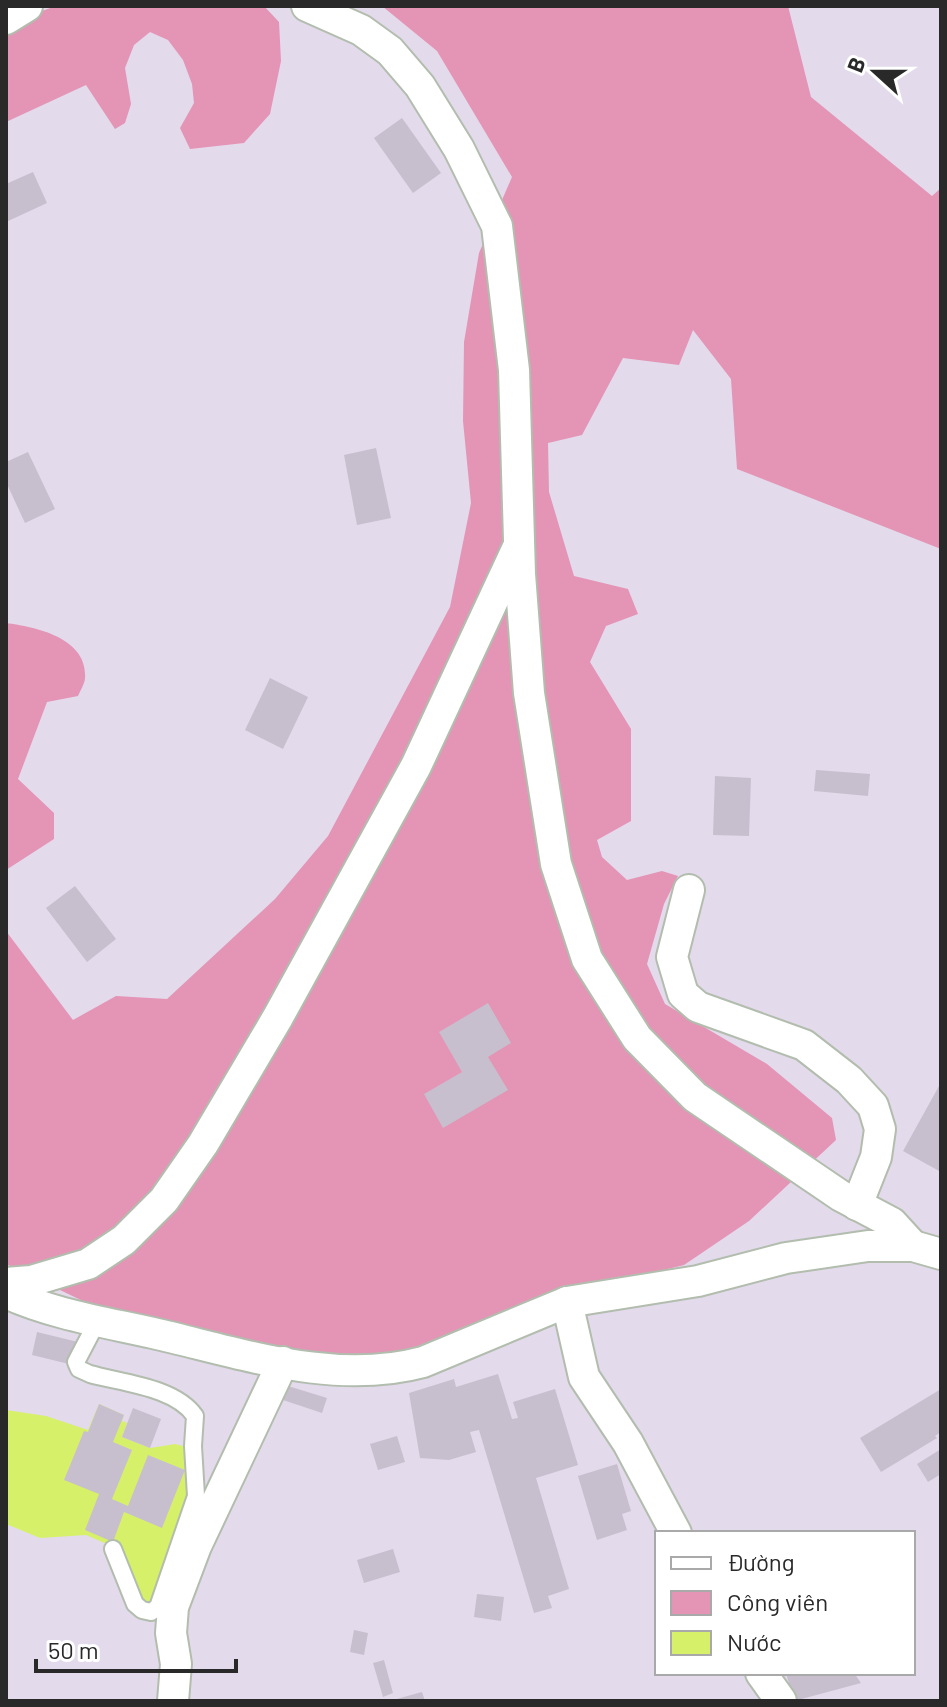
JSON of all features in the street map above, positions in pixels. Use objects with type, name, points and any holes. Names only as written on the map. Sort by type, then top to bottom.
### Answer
[{"type":"street","points":[[6,19],[27,6]]},
{"type":"street","points":[[307,6],[361,30],[390,51],[420,86],[459,149],[497,226],[514,370],[519,545],[529,693],[556,864],[587,959],[637,1038],[695,1097],[771,1151],[857,1205],[932,1246]]},
{"type":"street","points":[[6,1283],[31,1281],[88,1264],[124,1240],[164,1200],[203,1144],[286,1003],[416,766],[519,545]]},
{"type":"street","points":[[689,890],[672,957],[683,994],[698,1007],[804,1045],[849,1080],[873,1106],[880,1129],[876,1157],[857,1205]]},
{"type":"street","points":[[6,1293],[62,1312],[283,1362],[317,1369],[365,1371],[400,1368],[423,1362],[567,1302],[698,1281],[786,1258],[868,1246],[932,1246]]},
{"type":"street","points":[[567,1302],[584,1377],[628,1443],[675,1531]]},
{"type":"street","points":[[173,1701],[176,1664],[171,1633],[173,1607],[196,1546],[283,1362]]},
{"type":"street","points":[[762,1675],[781,1701]]},
{"type":"lane","points":[[98,1320],[76,1362],[79,1369],[160,1392],[182,1402],[195,1416],[196,1496],[158,1607],[151,1612],[135,1604],[113,1549]]},
{"type":"green space","points":[[56,6],[264,6],[279,22],[281,61],[270,114],[244,143],[190,149],[180,128],[194,103],[192,84],[183,60],[168,40],[150,32],[134,45],[125,68],[131,104],[125,123],[115,129],[86,85],[6,122],[6,29],[28,16]]},
{"type":"green space","points":[[382,6],[788,6],[811,97],[932,196],[941,188],[941,549],[737,469],[731,379],[693,330],[679,365],[623,358],[582,435],[548,443],[549,492],[574,576],[628,589],[638,614],[606,626],[590,662],[631,729],[631,821],[597,840],[602,857],[627,880],[662,871],[678,876],[664,904],[647,964],[665,1004],[767,1064],[832,1118],[836,1140],[749,1221],[684,1265],[567,1294],[425,1348],[312,1357],[114,1316],[6,1264],[6,931],[73,1020],[116,996],[167,999],[275,899],[328,836],[450,607],[471,503],[463,421],[464,342],[479,253],[512,177],[437,51]]},
{"type":"green space","points":[[6,623],[45,632],[69,644],[84,664],[85,678],[78,696],[47,702],[18,779],[54,813],[54,839],[6,870]]},
{"type":"water","points":[[99,1404],[124,1415],[122,1421],[127,1423],[122,1437],[150,1448],[175,1444],[188,1451],[195,1491],[147,1608],[137,1601],[116,1548],[86,1535],[40,1538],[6,1524],[6,1410],[46,1416],[88,1430]]},
{"type":"building","points":[[402,118],[441,173],[413,193],[374,138]]},
{"type":"building","points":[[33,172],[47,203],[6,222],[6,184]]},
{"type":"building","points":[[376,448],[391,518],[357,525],[344,455]]},
{"type":"building","points":[[28,452],[55,509],[25,523],[6,482],[6,462]]},
{"type":"building","points":[[270,678],[308,697],[283,749],[245,730]]},
{"type":"building","points":[[816,770],[870,774],[868,796],[814,791]]},
{"type":"building","points":[[715,776],[751,778],[749,836],[713,835]]},
{"type":"building","points":[[75,886],[116,939],[87,962],[46,908]]},
{"type":"building","points":[[488,1003],[511,1043],[488,1057],[508,1090],[443,1128],[424,1094],[462,1072],[439,1032]]},
{"type":"building","points":[[941,1087],[941,1172],[903,1151]]},
{"type":"building","points":[[37,1332],[78,1342],[73,1365],[32,1355]]},
{"type":"building","points":[[498,1374],[512,1419],[518,1418],[513,1402],[555,1389],[578,1465],[536,1478],[569,1589],[548,1596],[552,1608],[534,1613],[479,1430],[470,1432],[476,1452],[449,1460],[420,1458],[409,1393],[454,1379],[456,1387]]},
{"type":"building","points":[[288,1386],[327,1398],[322,1413],[283,1400]]},
{"type":"building","points":[[941,1389],[941,1432],[935,1436],[937,1438],[881,1472],[860,1438]]},
{"type":"building","points":[[99,1404],[124,1415],[113,1442],[132,1450],[112,1499],[128,1506],[148,1455],[185,1470],[162,1528],[124,1512],[113,1542],[85,1530],[99,1494],[64,1480]]},
{"type":"building","points":[[133,1408],[161,1419],[150,1448],[122,1437]]},
{"type":"building","points":[[397,1436],[405,1462],[378,1470],[370,1444]]},
{"type":"building","points":[[941,1449],[941,1474],[928,1482],[917,1464]]},
{"type":"building","points":[[617,1464],[631,1511],[622,1514],[627,1530],[597,1540],[578,1476]]},
{"type":"building","points":[[393,1549],[400,1572],[364,1583],[357,1560]]},
{"type":"building","points":[[477,1594],[504,1597],[501,1621],[474,1617]]},
{"type":"building","points":[[354,1630],[368,1633],[364,1655],[350,1652]]},
{"type":"building","points":[[384,1660],[393,1693],[383,1697],[373,1663]]},
{"type":"building","points":[[787,1675],[855,1675],[861,1683],[794,1701]]},
{"type":"building","points":[[422,1692],[425,1701],[393,1701],[393,1700]]}]
